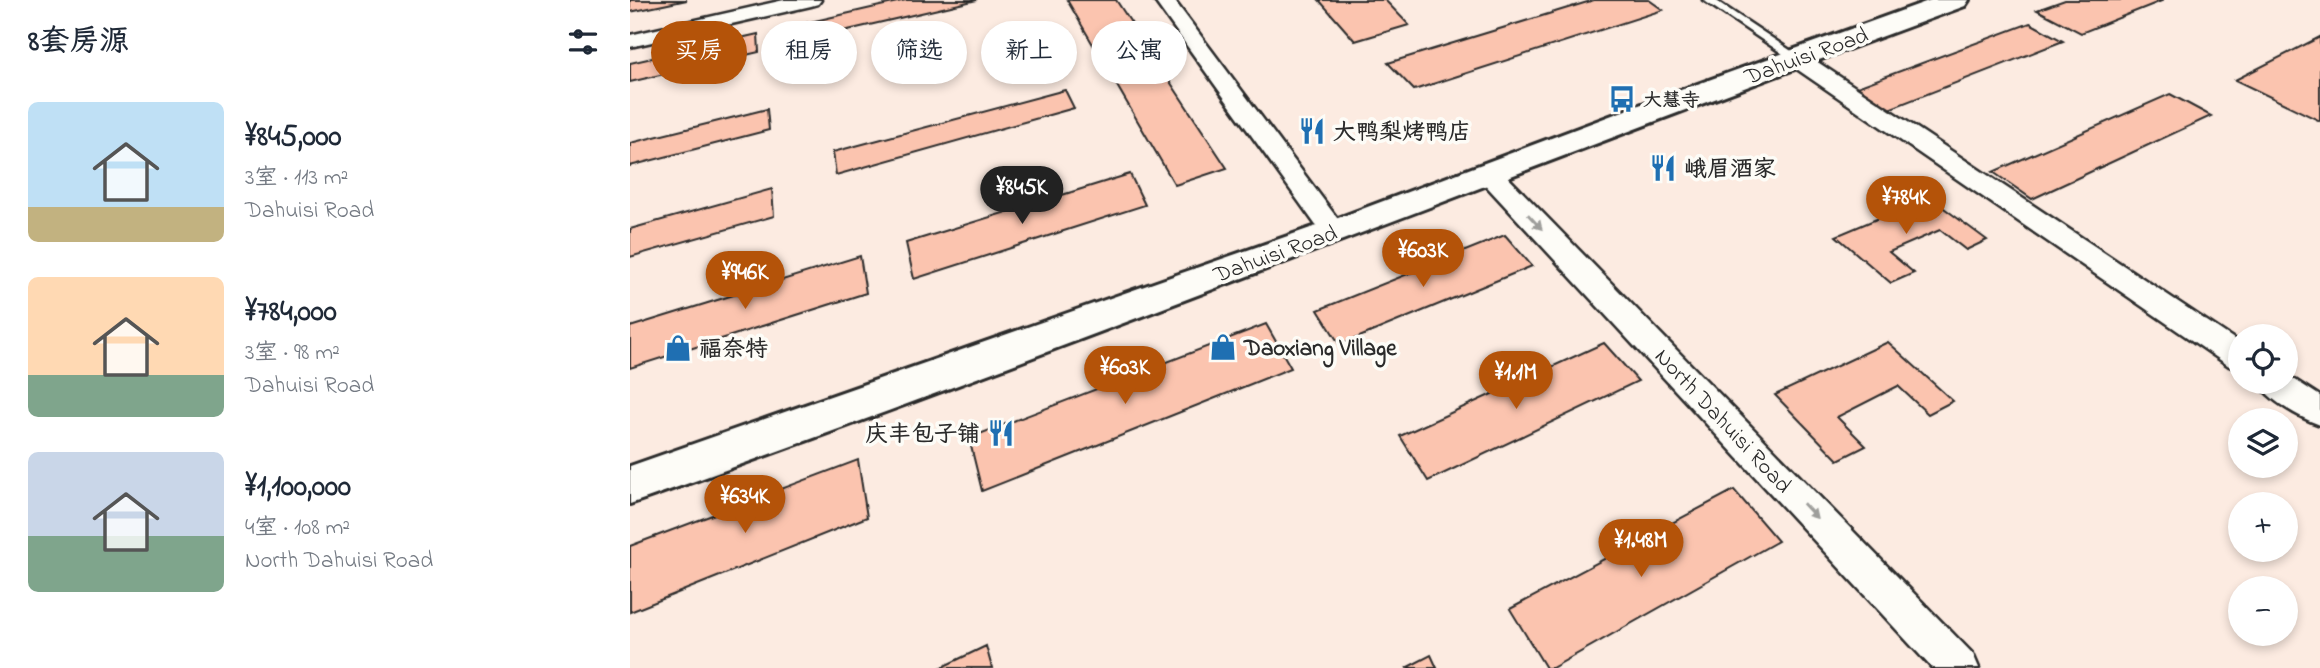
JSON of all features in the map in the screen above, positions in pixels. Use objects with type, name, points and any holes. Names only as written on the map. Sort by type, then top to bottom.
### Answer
[{"type":"street","points":[[630,41],[811,0]]},
{"type":"street","points":[[1164,0],[1334,232]]},
{"type":"street","name":"Dahuisi Road","points":[[630,485],[1334,232],[1956,0]]},
{"type":"street","points":[[1796,58],[2228,350]]},
{"type":"street","name":"North Dahuisi Road","points":[[1489,172],[1959,668]]},
{"type":"street","points":[[2292,394],[2320,412]]},
{"type":"lane","points":[[1708,0],[1796,58]]},
{"type":"building","points":[[630,0],[687,0],[630,12]]},
{"type":"building","points":[[906,0],[977,0],[887,21],[871,21],[871,25],[857,28],[857,21],[815,21]]},
{"type":"building","points":[[1067,0],[1116,0],[1130,21],[1091,21],[1091,41]]},
{"type":"building","points":[[1319,0],[1385,0],[1409,25],[1355,41]]},
{"type":"building","points":[[1594,0],[1649,0],[1663,10],[1414,90],[1388,63]]},
{"type":"building","points":[[2065,0],[2164,0],[2081,33],[2037,10]]},
{"type":"building","points":[[2030,23],[2063,41],[1889,109],[1857,87]]},
{"type":"building","points":[[758,34],[759,52],[747,55],[747,36]]},
{"type":"building","points":[[2320,37],[2320,121],[2235,80]]},
{"type":"building","points":[[651,58],[651,77],[630,82],[630,63]]},
{"type":"building","points":[[1116,84],[1172,84],[1227,168],[1175,185]]},
{"type":"building","points":[[1065,90],[1074,108],[836,175],[833,152]]},
{"type":"building","points":[[2170,94],[2211,116],[2032,199],[1993,172]]},
{"type":"building","points":[[767,109],[769,130],[630,166],[630,143]]},
{"type":"building","points":[[1130,174],[1145,205],[914,279],[906,243]]},
{"type":"building","points":[[772,189],[774,216],[630,257],[630,229]]},
{"type":"building","points":[[1929,197],[1987,240],[1966,250],[1940,230],[1889,252],[1914,273],[1891,283],[1836,236]]},
{"type":"building","points":[[1505,235],[1532,266],[1340,345],[1318,310]]},
{"type":"building","points":[[860,256],[866,293],[630,368],[630,327]]},
{"type":"building","points":[[1266,324],[1291,368],[982,491],[969,438]]},
{"type":"building","points":[[1888,342],[1953,401],[1928,414],[1898,386],[1837,417],[1866,446],[1838,460],[1775,395]]},
{"type":"building","points":[[1604,343],[1638,381],[1428,481],[1400,436]]},
{"type":"building","points":[[858,460],[867,517],[630,612],[630,546]]},
{"type":"building","points":[[1734,490],[1778,541],[1552,668],[1546,668],[1510,609]]},
{"type":"building","points":[[986,646],[992,668],[940,668]]},
{"type":"building","points":[[1431,655],[1437,668],[1406,668]]},
{"type":"place","name":"大慧寺","points":[[1622,99]]},
{"type":"place","name":"大鸭梨烤鸭店","points":[[1312,131]]},
{"type":"place","name":"峨眉酒家","points":[[1663,168]]},
{"type":"place","name":"Daoxiang Village","points":[[1223,347]]},
{"type":"place","name":"福奈特","points":[[678,348]]},
{"type":"place","name":"庆丰包子铺","points":[[1001,433]]}]
